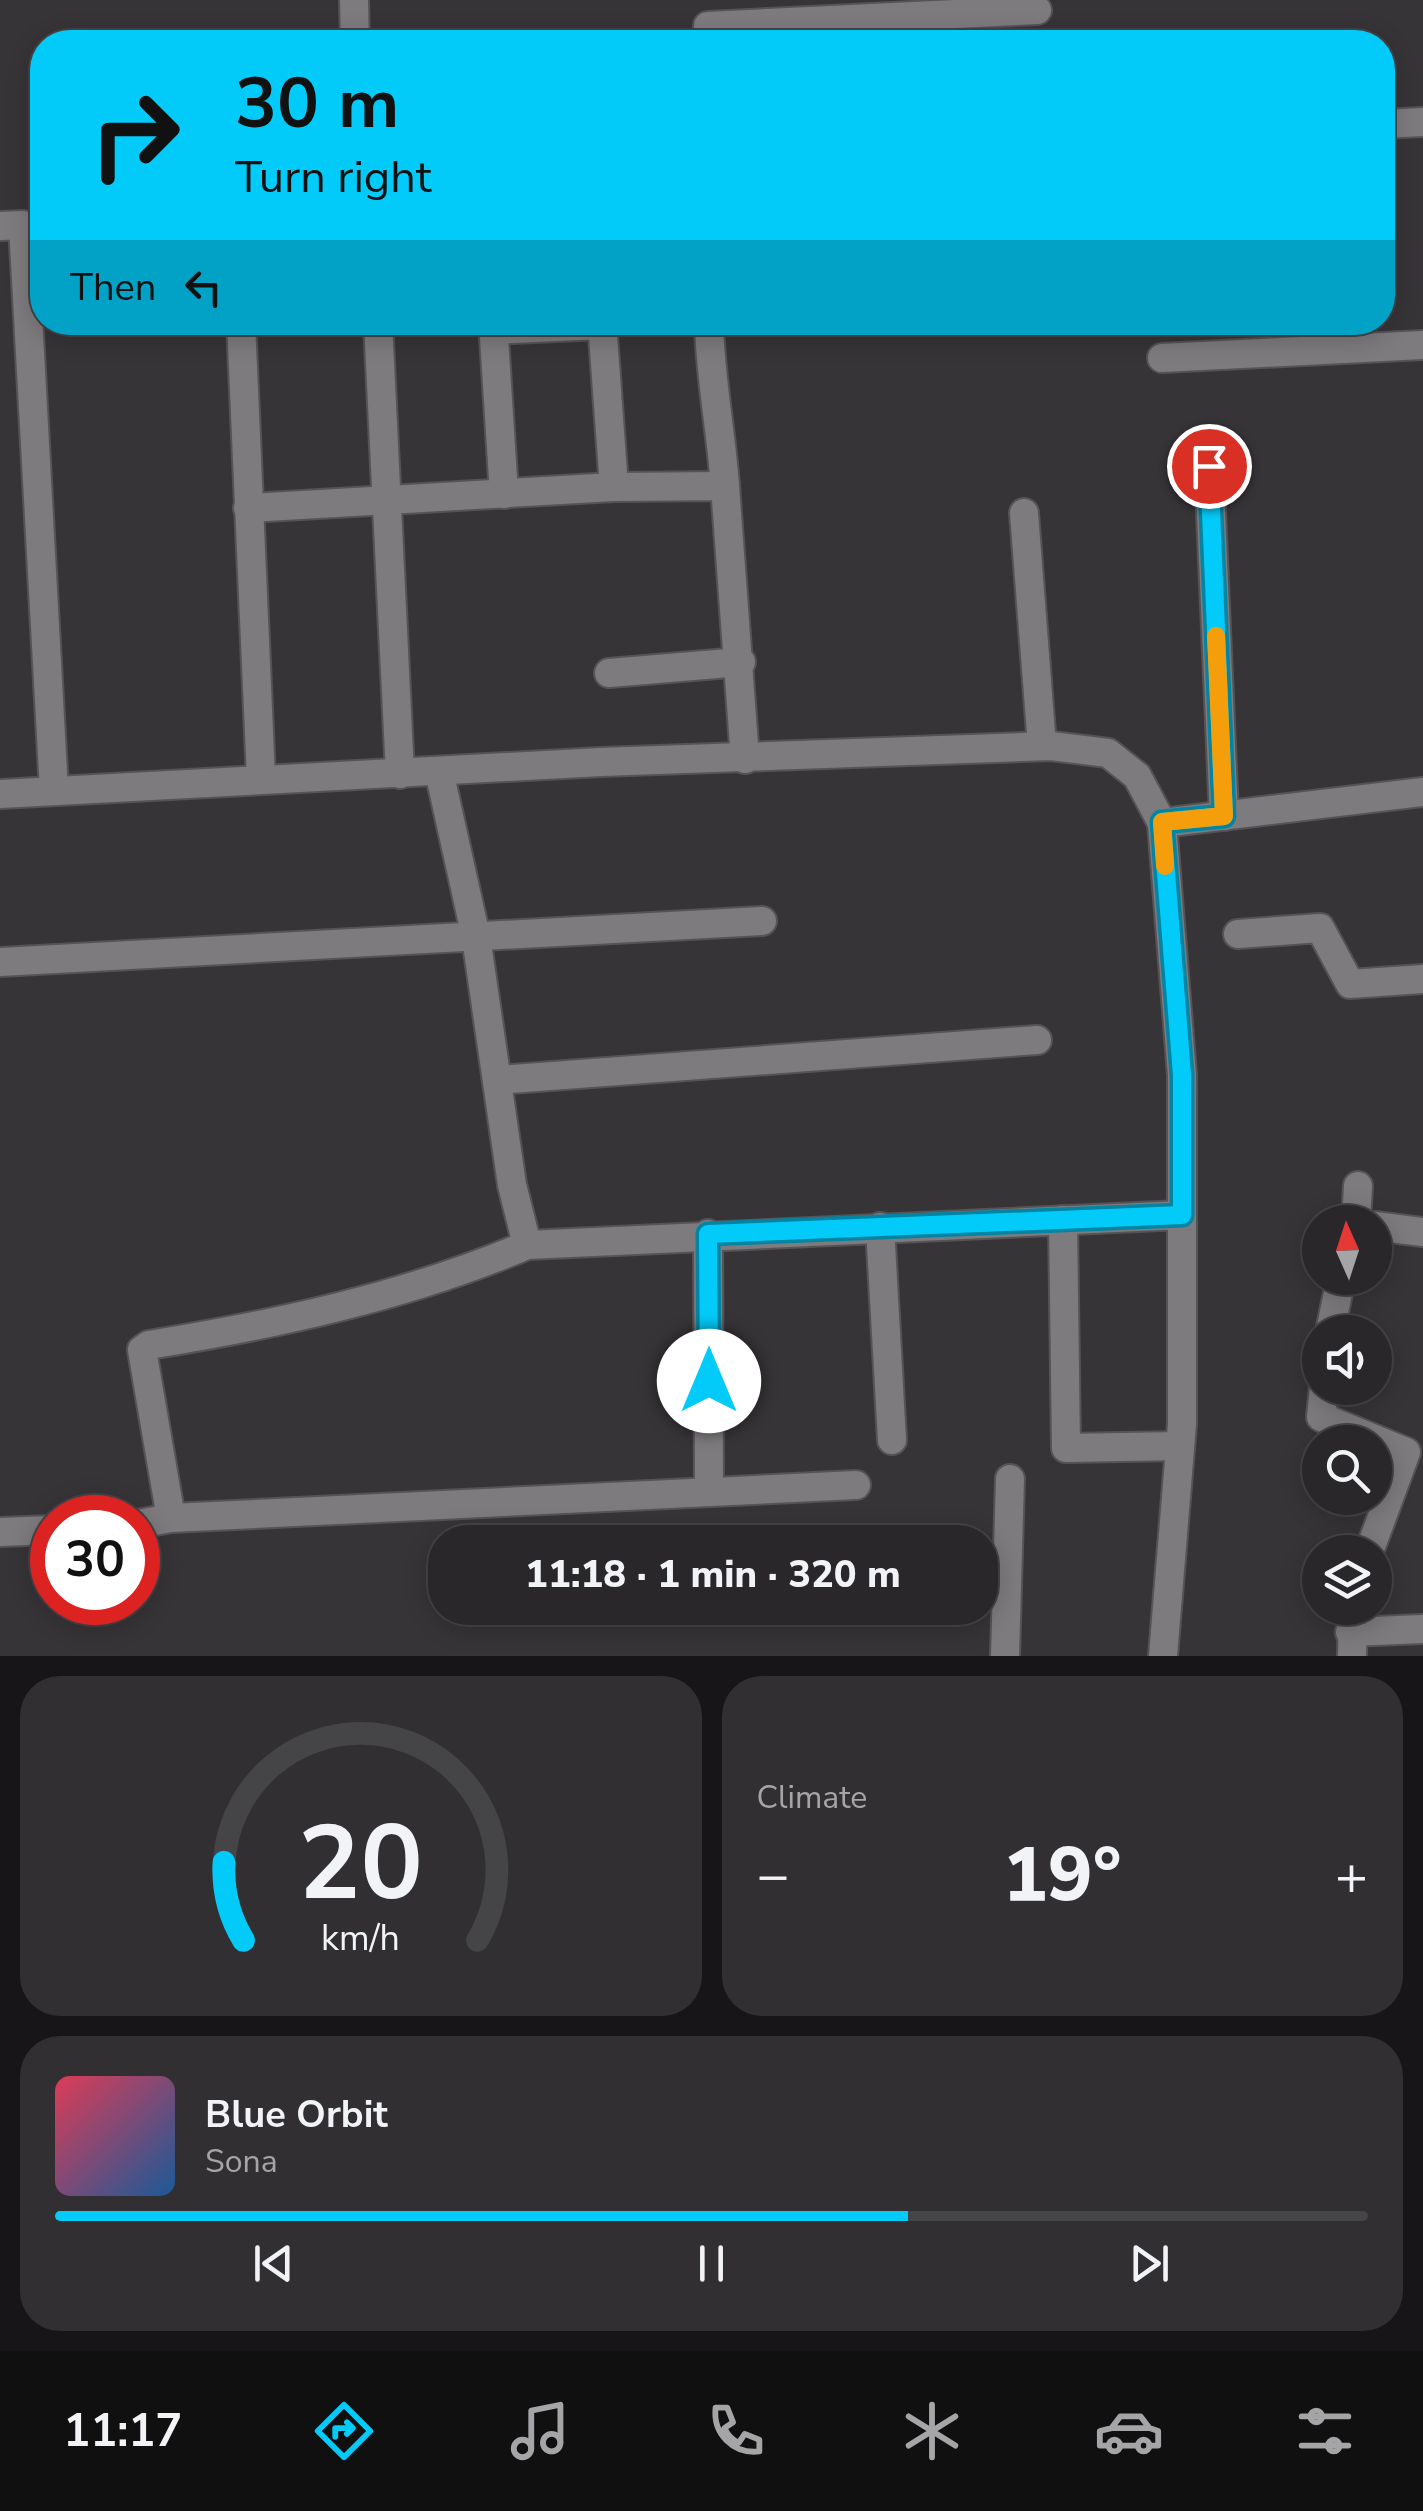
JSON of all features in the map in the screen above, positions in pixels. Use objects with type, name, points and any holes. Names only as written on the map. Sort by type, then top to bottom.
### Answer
[{"type":"street","points":[[354,0],[355,30]]},
{"type":"street","points":[[708,23],[1037,10]]},
{"type":"street","points":[[1395,123],[1423,122]]},
{"type":"street","points":[[22,225],[54,790]]},
{"type":"street","points":[[241,335],[261,778]]},
{"type":"street","points":[[379,335],[400,774]]},
{"type":"street","points":[[494,335],[504,494]]},
{"type":"street","points":[[603,335],[614,486]]},
{"type":"street","points":[[709,335],[711,392],[721,434],[741,662],[745,759]]},
{"type":"street","points":[[1162,358],[1423,345]]},
{"type":"street","points":[[1209,466],[1224,816]]},
{"type":"street","points":[[248,508],[614,486],[725,486]]},
{"type":"street","points":[[1024,513],[1042,746]]},
{"type":"street","points":[[609,674],[741,662]]},
{"type":"street","points":[[0,794],[261,778],[1042,746],[1108,753],[1136,776],[1162,822],[1182,1075],[1180,1446],[1163,1656]]},
{"type":"street","points":[[440,771],[476,937],[527,1245]]},
{"type":"street","points":[[1162,822],[1423,792]]},
{"type":"street","points":[[0,962],[762,921]]},
{"type":"street","points":[[1238,934],[1320,928],[1350,984],[1423,979]]},
{"type":"street","points":[[497,1080],[1038,1040]]},
{"type":"street","points":[[1357,1205],[1358,1186]]},
{"type":"street","points":[[171,1518],[142,1362],[142,1350],[150,1344],[321,1313],[480,1265],[527,1245],[1182,1215]]},
{"type":"street","points":[[1064,1220],[1066,1448],[1180,1446]]},
{"type":"street","points":[[880,1227],[892,1440]]},
{"type":"street","points":[[1392,1228],[1423,1232]]},
{"type":"street","points":[[708,1234],[709,1491]]},
{"type":"street","points":[[1322,1405],[1321,1417],[1406,1452],[1374,1535]]},
{"type":"street","points":[[1005,1656],[1010,1479]]},
{"type":"street","points":[[160,1520],[856,1485]]},
{"type":"street","points":[[0,1532],[30,1531]]},
{"type":"street","points":[[1352,1632],[1423,1628]]},
{"type":"slow traffic","points":[[1165,866],[1162,822],[1224,816],[1216,636]]},
{"type":"route","points":[[709,1381],[708,1234],[1182,1215],[1182,1075],[1162,822],[1224,816],[1209,466]]}]
